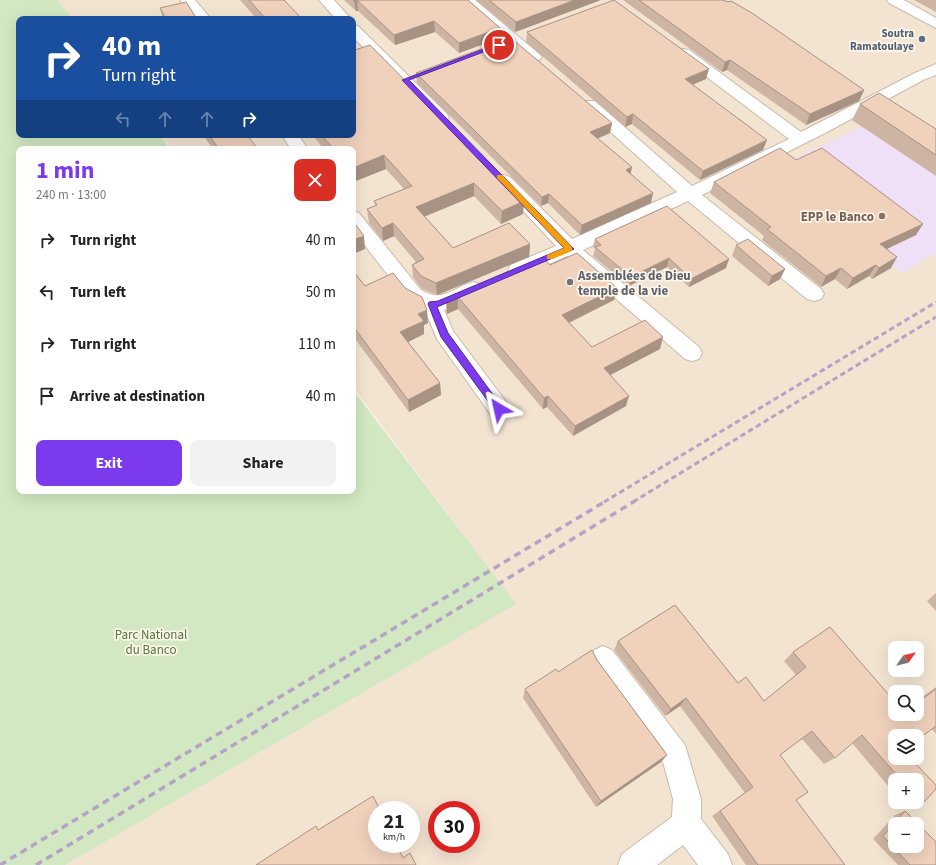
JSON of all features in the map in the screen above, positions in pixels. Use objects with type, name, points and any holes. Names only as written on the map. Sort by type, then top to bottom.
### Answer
[{"type":"street","points":[[326,0],[341,16]]},
{"type":"street","points":[[466,0],[544,66]]},
{"type":"street","points":[[894,0],[936,24]]},
{"type":"street","points":[[195,2],[202,16]]},
{"type":"street","points":[[356,31],[412,77],[452,128]]},
{"type":"street","points":[[671,44],[800,139]]},
{"type":"street","points":[[356,221],[414,295],[425,302],[439,304],[570,249],[690,193],[838,121],[920,76],[936,69]]},
{"type":"street","points":[[579,96],[690,193],[814,294]]},
{"type":"street","points":[[494,171],[570,249],[692,353]]},
{"type":"street","points":[[432,304],[444,334],[499,409]]},
{"type":"street","points":[[603,659],[675,755],[687,799],[686,824],[717,865]]},
{"type":"street","points":[[634,865],[686,824]]},
{"type":"shaded area","points":[[58,0],[936,0],[936,865],[65,865],[515,604],[356,391],[356,146],[170,146],[163,138],[356,138],[356,16],[70,16]]},
{"type":"shaded area","name":"EPP le Banco","points":[[888,114],[936,146],[936,253],[902,273],[769,171]]},
{"type":"green space","name":"Parc National du Banco","points":[[0,0],[58,0],[70,16],[16,16],[16,138],[162,138],[168,146],[16,146],[16,494],[356,494],[356,394],[516,604],[65,865],[0,865]]},
{"type":"building","points":[[249,0],[284,0],[299,16],[263,16]]},
{"type":"building","points":[[357,0],[468,0],[500,28],[459,43],[434,21],[394,35]]},
{"type":"building","points":[[489,0],[575,0],[516,22]]},
{"type":"building","points":[[614,0],[709,69],[685,79],[767,140],[703,171],[633,114],[627,117],[527,32]]},
{"type":"building","points":[[639,0],[731,1],[752,13],[864,90],[810,114],[730,60],[725,62]]},
{"type":"building","points":[[186,2],[195,16],[164,16],[160,8]]},
{"type":"building","points":[[511,38],[612,123],[590,132],[632,167],[626,170],[653,193],[582,225],[549,194],[542,197],[416,73]]},
{"type":"building","points":[[370,45],[524,201],[502,211],[474,183],[416,207],[453,248],[509,223],[530,244],[436,283],[421,276],[412,265],[424,259],[393,223],[382,228],[367,209],[377,205],[374,201],[412,186],[384,155],[356,167],[356,146],[331,146],[324,138],[356,138],[356,50]]},
{"type":"building","points":[[879,93],[936,129],[936,155],[860,104]]},
{"type":"building","points":[[211,138],[249,138],[255,146],[217,146]]},
{"type":"building","points":[[780,148],[796,160],[822,148],[923,224],[880,244],[897,257],[879,268],[876,265],[853,278],[841,268],[826,276],[767,229],[771,227],[714,182]]},
{"type":"building","points":[[667,206],[729,259],[691,279],[669,258],[631,277],[595,247],[601,245],[595,239]]},
{"type":"building","points":[[356,225],[364,236],[356,239]]},
{"type":"building","points":[[748,239],[785,269],[772,276],[736,245]]},
{"type":"building","points":[[577,253],[617,288],[562,315],[592,347],[645,320],[663,337],[604,368],[629,396],[575,426],[548,396],[544,398],[458,297],[447,302],[446,299],[543,258],[550,265]]},
{"type":"building","points":[[393,273],[405,288],[422,297],[427,310],[418,314],[424,321],[400,332],[440,383],[408,400],[356,330],[356,275],[365,286]]},
{"type":"building","points":[[675,605],[738,683],[746,677],[764,701],[806,667],[793,652],[830,627],[888,694],[888,721],[924,721],[924,698],[936,689],[936,726],[924,735],[924,729],[888,729],[888,765],[862,735],[835,758],[812,731],[780,755],[808,792],[796,800],[845,865],[758,865],[720,811],[753,787],[686,698],[671,709],[618,641]]},
{"type":"building","points":[[592,650],[597,660],[667,755],[601,801],[525,689],[556,669],[558,672]]},
{"type":"building","points":[[888,765],[917,765],[936,785],[936,789],[924,802],[924,773],[895,773]]},
{"type":"building","points":[[373,796],[376,801],[368,801],[368,853],[400,853],[403,858],[410,853],[416,865],[256,865],[316,826],[318,830]]},
{"type":"building","points":[[905,811],[911,817],[900,817]]},
{"type":"building","points":[[888,830],[888,841],[883,836]]},
{"type":"building","points":[[924,830],[936,842],[936,865],[910,865],[899,853],[924,853]]},
{"type":"railway","points":[[604,502],[936,302]]},
{"type":"railway","points":[[633,502],[936,317]]},
{"type":"railway","points":[[0,865],[606,501]]},
{"type":"railway","points":[[36,865],[635,501]]},
{"type":"slow traffic","points":[[499,177],[570,249],[550,257]]},
{"type":"place","name":"Soutra Ramatoulaye","points":[[922,39]]},
{"type":"place","name":"EPP le Banco","points":[[882,216]]},
{"type":"place","name":"Assemblées de Dieu temple de la vie","points":[[570,282]]},
{"type":"route","points":[[499,45],[405,80],[570,249],[500,277],[439,304],[432,304],[444,334],[499,409]]}]
